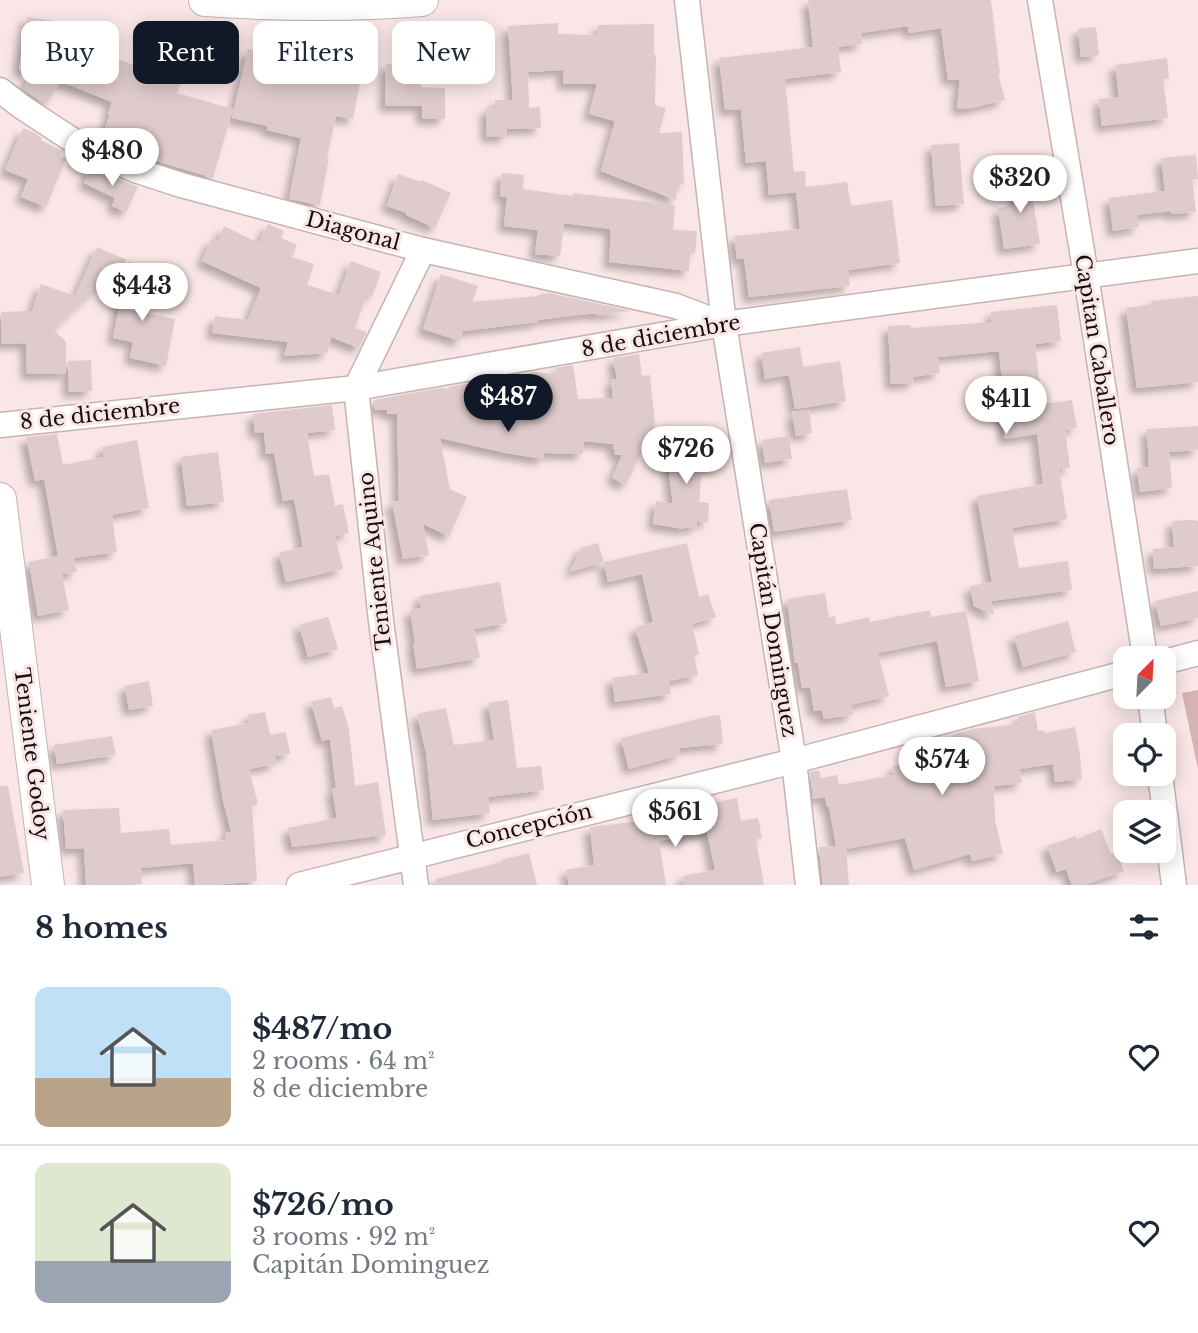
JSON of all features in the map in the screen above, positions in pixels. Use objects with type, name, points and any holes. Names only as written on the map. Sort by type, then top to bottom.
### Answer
[{"type":"main road","points":[[205,0],[284,4],[370,4],[422,0]]},
{"type":"main road","name":"Teniente Godoy","points":[[0,499],[48,885]]},
{"type":"street","name":"Capitán Dominguez","points":[[687,0],[724,324],[794,761],[808,885]]},
{"type":"street","name":"Capitan Caballero","points":[[1040,0],[1143,646]]},
{"type":"street","name":"Diagonal","points":[[0,90],[83,147],[135,170],[181,185],[423,250],[676,306],[724,324]]},
{"type":"street","points":[[356,388],[423,250]]},
{"type":"street","name":"8 de diciembre","points":[[0,425],[356,388],[724,324],[1198,261]]},
{"type":"street","name":"Teniente Aquino","points":[[356,388],[381,621],[416,885]]},
{"type":"street","points":[[1176,659],[1198,653]]},
{"type":"street","name":"Concepción","points":[[299,885],[794,761],[1113,676]]},
{"type":"street","points":[[1162,786],[1174,885]]},
{"type":"shaded area","points":[[1198,690],[1198,769],[1182,693]]},
{"type":"building","points":[[808,0],[991,0],[998,73],[1005,100],[967,109],[957,108],[960,79],[948,80],[941,28],[909,33],[908,26],[861,33],[862,44],[838,47],[841,72],[785,79],[794,172],[805,171],[806,187],[847,182],[851,206],[892,200],[900,263],[848,270],[850,286],[749,297],[744,258],[737,259],[734,236],[800,229],[796,192],[769,195],[766,161],[746,163],[741,109],[725,110],[719,58],[813,47]]},
{"type":"building","points":[[27,17],[55,21],[26,21]]},
{"type":"building","points":[[558,23],[558,34],[598,35],[598,25],[654,24],[655,105],[666,108],[659,133],[682,132],[684,185],[677,183],[676,200],[601,171],[615,121],[589,114],[597,84],[563,84],[563,70],[528,72],[529,108],[540,107],[541,128],[507,129],[507,136],[487,137],[486,108],[495,108],[495,100],[513,100],[508,26]]},
{"type":"building","points":[[1096,27],[1099,55],[1081,57],[1078,29]]},
{"type":"building","points":[[248,49],[253,50],[253,84],[360,84],[353,119],[336,116],[320,205],[289,199],[301,138],[267,130],[268,126],[232,118]]},
{"type":"building","points":[[1167,58],[1169,78],[1163,79],[1168,118],[1102,126],[1099,99],[1119,97],[1115,65]]},
{"type":"building","points":[[119,60],[133,65],[133,84],[180,84],[177,93],[233,109],[213,178],[140,156],[101,139],[112,102],[67,84],[119,84]]},
{"type":"building","points":[[386,64],[392,64],[392,84],[421,84],[421,87],[445,88],[445,119],[422,119],[422,106],[385,106]]},
{"type":"building","points":[[26,84],[58,84],[46,105],[23,89]]},
{"type":"building","points":[[23,128],[62,151],[59,156],[66,159],[46,207],[21,197],[28,179],[5,170]]},
{"type":"building","points":[[959,143],[964,204],[936,206],[931,145]]},
{"type":"building","points":[[1196,155],[1198,179],[1192,180],[1196,212],[1171,214],[1171,211],[1137,215],[1139,227],[1113,231],[1109,198],[1165,191],[1161,158]]},
{"type":"building","points":[[91,167],[138,187],[126,212],[112,206],[115,198],[84,183]]},
{"type":"building","points":[[1028,168],[1040,244],[1004,249],[998,208],[1017,205],[1012,170]]},
{"type":"building","points":[[502,173],[524,175],[523,189],[675,205],[673,230],[697,231],[695,253],[690,253],[689,271],[609,262],[610,229],[564,223],[560,256],[535,254],[538,230],[504,226],[507,197],[500,196]]},
{"type":"building","points":[[398,174],[421,182],[422,180],[451,193],[435,228],[387,206]]},
{"type":"building","points":[[268,224],[284,231],[281,238],[297,245],[292,257],[314,264],[307,285],[339,295],[351,261],[381,272],[372,296],[367,294],[355,328],[367,332],[359,348],[331,337],[327,353],[284,356],[288,342],[212,333],[215,316],[248,320],[261,288],[202,261],[212,238],[218,241],[224,226],[259,243]]},
{"type":"building","points":[[97,247],[127,260],[53,329],[66,342],[66,373],[27,374],[26,343],[2,344],[1,312],[32,311],[41,284],[75,296]]},
{"type":"building","points":[[128,261],[147,270],[130,310],[175,319],[166,366],[130,358],[133,342],[113,338]]},
{"type":"building","points":[[441,274],[478,286],[472,302],[549,293],[631,311],[537,320],[538,322],[463,331],[460,341],[423,329]]},
{"type":"building","points":[[1198,296],[1198,382],[1137,388],[1126,308],[1152,304],[1151,301]]},
{"type":"building","points":[[1057,305],[1061,341],[1035,344],[1042,404],[1072,400],[1077,428],[1065,430],[1070,468],[1059,469],[1067,519],[1012,528],[1019,568],[1068,561],[1072,590],[991,601],[994,615],[974,606],[970,586],[992,582],[977,496],[1043,484],[1037,434],[1005,439],[999,351],[938,357],[940,373],[913,377],[914,383],[891,384],[888,326],[910,325],[911,328],[992,322],[991,312]]},
{"type":"building","points":[[800,347],[803,367],[840,361],[846,401],[795,409],[789,375],[765,379],[761,353]]},
{"type":"building","points":[[639,354],[642,376],[650,375],[655,424],[626,485],[612,478],[622,455],[615,455],[613,444],[584,441],[583,454],[544,453],[543,459],[440,438],[450,489],[467,497],[449,536],[423,524],[429,555],[403,559],[392,502],[399,501],[397,414],[387,414],[387,410],[374,409],[374,400],[536,372],[557,375],[556,368],[573,365],[578,399],[613,398],[611,380],[617,379],[613,358]]},
{"type":"building","points":[[91,360],[92,391],[69,392],[68,361]]},
{"type":"building","points":[[332,405],[335,430],[307,433],[314,476],[329,474],[335,506],[343,504],[349,533],[335,536],[343,569],[286,582],[279,553],[303,547],[294,499],[283,501],[274,453],[266,454],[264,432],[255,433],[253,414]]},
{"type":"building","points":[[809,410],[812,433],[796,436],[792,412]]},
{"type":"building","points":[[1198,426],[1198,450],[1169,452],[1172,488],[1140,492],[1137,468],[1149,467],[1147,429]]},
{"type":"building","points":[[57,434],[63,465],[104,457],[102,447],[137,440],[149,508],[112,515],[117,552],[74,558],[77,572],[62,574],[69,610],[38,616],[29,562],[58,556],[44,479],[35,481],[26,437]]},
{"type":"building","points":[[789,436],[792,459],[765,463],[762,440]]},
{"type":"building","points":[[715,441],[718,465],[702,467],[699,502],[709,503],[708,522],[697,521],[696,528],[684,529],[653,524],[656,501],[673,504],[666,447]]},
{"type":"building","points":[[218,452],[224,502],[187,506],[181,457]]},
{"type":"building","points":[[847,489],[852,520],[774,532],[769,500]]},
{"type":"building","points":[[1172,521],[1198,521],[1198,566],[1154,569],[1153,549],[1174,547]]},
{"type":"building","points":[[598,543],[604,562],[570,572],[581,548]]},
{"type":"building","points":[[687,543],[699,597],[708,594],[716,617],[692,624],[699,654],[694,656],[698,675],[669,681],[671,694],[615,702],[612,678],[649,673],[635,628],[653,622],[642,574],[608,582],[604,562]]},
{"type":"building","points":[[500,582],[507,623],[474,629],[480,658],[417,669],[410,610],[421,608],[419,596]]},
{"type":"building","points":[[1198,591],[1198,618],[1161,626],[1155,601]]},
{"type":"building","points":[[825,593],[829,617],[835,616],[836,625],[869,617],[870,622],[930,610],[931,617],[966,611],[979,681],[946,687],[937,641],[878,653],[889,696],[851,705],[853,715],[824,719],[822,710],[814,711],[810,687],[802,688],[798,663],[795,663],[787,599]]},
{"type":"building","points":[[328,617],[338,649],[308,657],[299,625]]},
{"type":"building","points":[[1068,621],[1076,652],[1023,667],[1014,636]]},
{"type":"building","points":[[149,681],[153,706],[129,710],[125,686]]},
{"type":"building","points":[[331,697],[334,708],[342,706],[349,729],[355,786],[378,782],[386,835],[292,847],[288,828],[337,818],[332,789],[336,788],[330,739],[322,741],[311,702]]},
{"type":"building","points":[[508,700],[517,768],[541,766],[544,790],[488,797],[490,813],[433,820],[426,753],[417,714],[446,708],[454,745],[494,740],[488,703]]},
{"type":"building","points":[[265,712],[270,735],[286,732],[290,754],[275,756],[276,764],[249,769],[258,804],[252,806],[257,881],[195,885],[193,863],[141,868],[142,884],[86,885],[84,848],[66,849],[63,810],[119,808],[121,833],[169,829],[171,845],[226,840],[225,832],[231,832],[211,730],[250,723],[248,715]]},
{"type":"building","points":[[1035,712],[1038,731],[1044,730],[1045,733],[1075,727],[1082,779],[1055,782],[1053,764],[1020,769],[1022,783],[994,786],[995,820],[1003,854],[972,861],[970,854],[914,870],[905,838],[846,849],[849,885],[823,885],[819,847],[836,846],[829,807],[825,797],[813,799],[810,772],[819,770],[821,778],[837,775],[839,785],[894,775],[893,766],[956,761],[953,734],[1019,724],[1018,717]]},
{"type":"building","points":[[720,715],[723,744],[679,748],[680,755],[629,769],[621,738]]},
{"type":"building","points":[[112,736],[116,755],[57,764],[54,745]]},
{"type":"building","points":[[0,786],[8,786],[24,873],[0,877]]},
{"type":"building","points":[[737,798],[741,821],[758,818],[762,838],[756,840],[764,885],[684,885],[683,876],[715,870],[707,832],[659,841],[666,885],[569,885],[566,870],[594,865],[590,827],[676,817],[674,807],[691,802],[691,807]]},
{"type":"building","points":[[1101,829],[1113,853],[1113,863],[1121,863],[1124,871],[1084,885],[1072,885],[1066,869],[1057,872],[1047,846],[1076,836],[1077,839]]},
{"type":"building","points":[[529,853],[537,885],[436,885],[436,879]]}]
